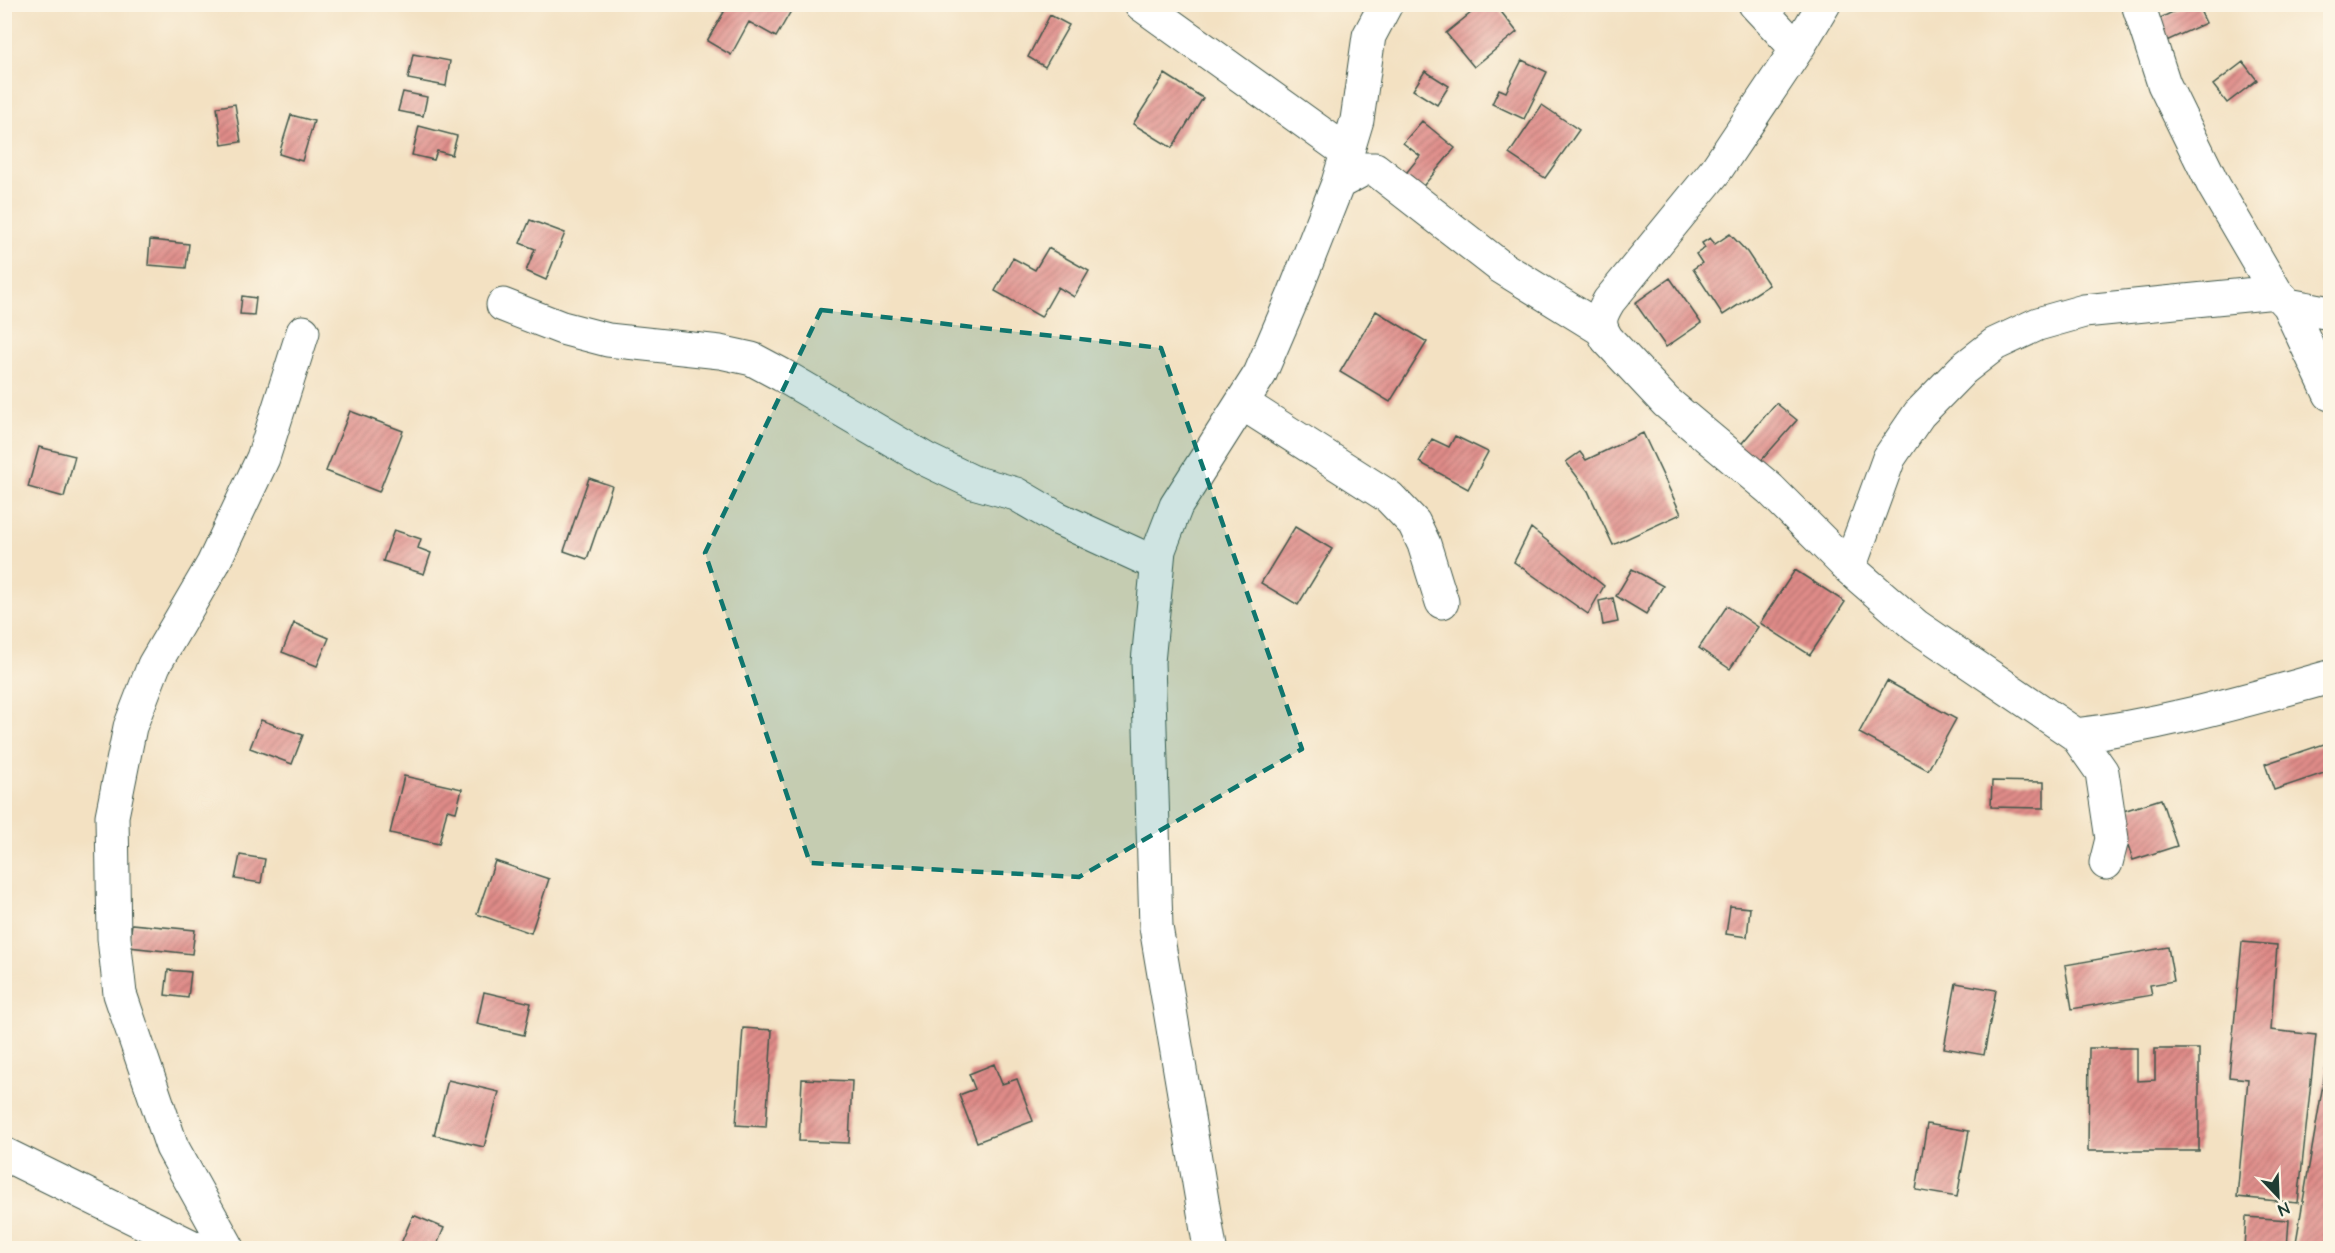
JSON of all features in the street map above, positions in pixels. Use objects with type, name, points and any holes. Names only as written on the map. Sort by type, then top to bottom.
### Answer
[{"type":"street","points":[[1141,4],[1347,152]]},
{"type":"street","points":[[1210,1248],[1156,927],[1148,662],[1158,550],[1176,506],[1260,374],[1338,183],[1357,120],[1370,36],[1386,4]]},
{"type":"street","points":[[1755,4],[1797,49]]},
{"type":"street","points":[[1824,4],[1797,49],[1716,170],[1609,302],[1600,317],[1601,328],[1607,339],[1666,402],[1770,489],[1849,568],[1916,626],[2076,735],[2102,772],[2112,838],[2106,863]]},
{"type":"street","points":[[2138,4],[2163,84],[2214,186],[2282,298],[2331,394]]},
{"type":"street","points":[[1338,183],[1364,169],[1375,169],[1501,267],[1601,328]]},
{"type":"street","points":[[1849,568],[1889,458],[1919,414],[1963,369],[1995,344],[2038,324],[2084,311],[2282,298],[2331,313]]},
{"type":"street","points":[[503,305],[562,328],[608,340],[720,352],[752,359],[927,460],[973,482],[1016,494],[1057,518],[1157,564]]},
{"type":"street","points":[[228,1248],[172,1147],[120,994],[114,938],[112,816],[130,728],[154,665],[213,564],[262,458],[303,332]]},
{"type":"street","points":[[1242,403],[1389,497],[1414,523],[1424,544],[1442,602]]},
{"type":"street","points":[[2076,735],[2111,731],[2254,700],[2331,677]]},
{"type":"street","points":[[4,1154],[195,1248]]},
{"type":"highlighted area","points":[[821,310],[1161,348],[1302,749],[1079,877],[810,863],[705,553]]},
{"type":"building","points":[[716,4],[795,4],[776,37],[749,22],[731,55],[707,41],[724,12],[715,7]]},
{"type":"building","points":[[1482,4],[1495,4],[1517,32],[1474,67],[1446,33]]},
{"type":"building","points":[[2189,4],[2197,4],[2206,23],[2162,43],[2152,22]]},
{"type":"building","points":[[1050,15],[1069,25],[1045,67],[1028,57]]},
{"type":"building","points":[[413,54],[450,61],[446,86],[408,79]]},
{"type":"building","points":[[1522,60],[1547,72],[1524,119],[1492,104],[1499,89],[1506,92]]},
{"type":"building","points":[[2243,62],[2257,80],[2227,103],[2213,85]]},
{"type":"building","points":[[1425,71],[1449,86],[1437,105],[1413,90]]},
{"type":"building","points":[[1165,74],[1203,98],[1172,148],[1133,124]]},
{"type":"building","points":[[403,92],[427,97],[423,116],[398,111]]},
{"type":"building","points":[[235,104],[241,142],[222,145],[217,107]]},
{"type":"building","points":[[1542,105],[1579,130],[1545,178],[1509,154]]},
{"type":"building","points":[[291,115],[314,121],[302,161],[279,154]]},
{"type":"building","points":[[1422,121],[1455,148],[1414,197],[1398,183],[1420,156],[1403,143]]},
{"type":"building","points":[[419,126],[457,136],[452,155],[437,151],[434,160],[412,155]]},
{"type":"building","points":[[530,220],[565,233],[546,280],[526,271],[535,249],[520,243]]},
{"type":"building","points":[[1730,234],[1747,252],[1769,285],[1723,315],[1693,269],[1702,263],[1696,254],[1705,248],[1702,243],[1710,238],[1715,244]]},
{"type":"building","points":[[150,240],[189,244],[186,268],[148,265]]},
{"type":"building","points":[[1048,248],[1089,271],[1074,297],[1058,287],[1041,317],[995,291],[1013,258],[1035,270]]},
{"type":"building","points":[[1670,278],[1701,323],[1666,347],[1635,303]]},
{"type":"building","points":[[242,296],[256,298],[254,315],[240,314]]},
{"type":"building","points":[[1376,311],[1427,342],[1390,402],[1340,372]]},
{"type":"building","points":[[1776,403],[1797,420],[1751,472],[1731,456]]},
{"type":"building","points":[[350,411],[403,431],[379,492],[326,471]]},
{"type":"building","points":[[1643,433],[1681,514],[1613,545],[1588,491],[1566,462],[1580,452],[1586,460]]},
{"type":"building","points":[[1455,436],[1488,452],[1468,489],[1419,462],[1432,439],[1449,447]]},
{"type":"building","points":[[39,447],[75,456],[64,497],[28,487]]},
{"type":"building","points":[[589,478],[612,486],[587,559],[564,551]]},
{"type":"building","points":[[1295,527],[1332,549],[1298,605],[1261,583]]},
{"type":"building","points":[[1531,528],[1604,586],[1588,614],[1514,562]]},
{"type":"building","points":[[394,530],[421,539],[418,548],[431,553],[424,574],[383,561]]},
{"type":"building","points":[[1632,569],[1663,586],[1646,614],[1616,596]]},
{"type":"building","points":[[1795,570],[1845,602],[1810,655],[1760,623]]},
{"type":"building","points":[[1613,598],[1618,622],[1603,625],[1599,601]]},
{"type":"building","points":[[1727,606],[1758,627],[1730,669],[1699,648]]},
{"type":"building","points":[[294,623],[329,638],[317,666],[282,652]]},
{"type":"building","points":[[1887,681],[1956,719],[1928,770],[1859,733]]},
{"type":"building","points":[[261,720],[303,735],[292,764],[250,748]]},
{"type":"building","points":[[2330,742],[2330,771],[2274,790],[2265,764]]},
{"type":"building","points":[[404,776],[462,789],[456,812],[447,810],[439,844],[390,833]]},
{"type":"building","points":[[1992,781],[2044,782],[2044,808],[1991,807]]},
{"type":"building","points":[[2161,799],[2177,846],[2133,860],[2117,813]]},
{"type":"building","points":[[240,855],[265,859],[261,883],[235,879]]},
{"type":"building","points":[[495,861],[549,879],[531,933],[477,914]]},
{"type":"building","points":[[1730,906],[1750,908],[1747,937],[1726,934]]},
{"type":"building","points":[[132,924],[195,930],[192,954],[129,947]]},
{"type":"building","points":[[2242,942],[2277,945],[2271,1030],[2316,1035],[2298,1203],[2237,1197],[2248,1079],[2229,1077]]},
{"type":"building","points":[[2168,947],[2174,981],[2150,985],[2152,995],[2072,1009],[2065,965]]},
{"type":"building","points":[[168,970],[191,972],[188,998],[165,995]]},
{"type":"building","points":[[1956,983],[1996,990],[1984,1055],[1944,1048]]},
{"type":"building","points":[[484,992],[531,1003],[524,1035],[477,1024]]},
{"type":"building","points":[[743,1028],[772,1030],[766,1127],[736,1125]]},
{"type":"building","points":[[2089,1048],[2137,1048],[2137,1081],[2155,1080],[2155,1049],[2199,1049],[2199,1151],[2088,1151]]},
{"type":"building","points":[[2329,1049],[2330,1248],[2295,1248]]},
{"type":"building","points":[[994,1064],[1002,1084],[1017,1079],[1033,1121],[977,1142],[959,1095],[975,1089],[969,1074]]},
{"type":"building","points":[[802,1079],[852,1081],[849,1143],[799,1141]]},
{"type":"building","points":[[448,1080],[499,1092],[484,1147],[434,1135]]},
{"type":"building","points":[[1927,1124],[1969,1131],[1957,1197],[1916,1190]]},
{"type":"building","points":[[413,1215],[444,1228],[436,1247],[425,1243],[423,1248],[399,1248]]},
{"type":"building","points":[[2246,1217],[2289,1220],[2287,1248],[2244,1248]]}]
